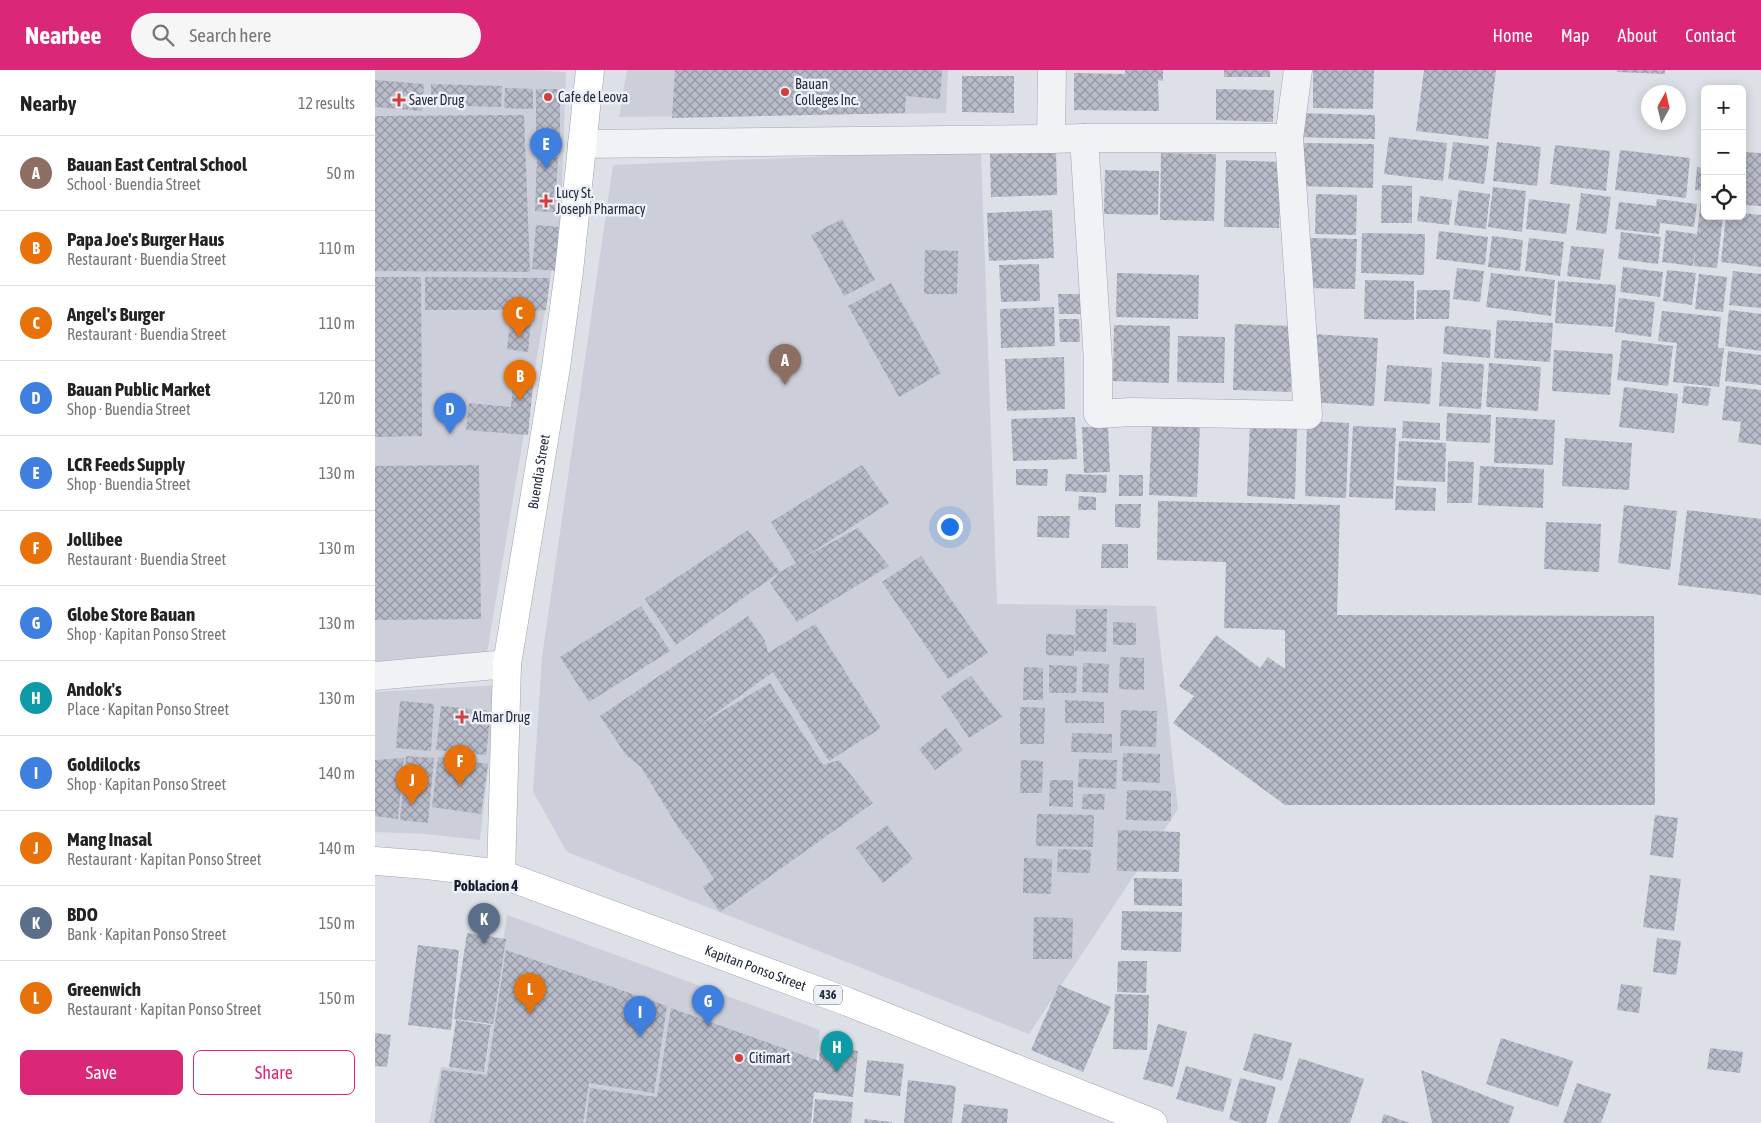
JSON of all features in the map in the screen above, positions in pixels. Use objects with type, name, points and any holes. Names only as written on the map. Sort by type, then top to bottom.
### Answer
[{"type":"main road","name":"Buendia Street","points":[[501,874],[507,664],[556,367],[591,70]]},
{"type":"main road","name":"Kapitan Ponso Street","points":[[375,861],[501,874],[838,999],[1153,1123]]},
{"type":"street","points":[[1051,139],[1052,70]]},
{"type":"street","points":[[1084,138],[1099,361],[1098,414],[1131,412],[1308,415],[1289,138],[1298,70]]},
{"type":"street","points":[[582,144],[1084,138],[1289,138]]},
{"type":"street","points":[[375,676],[507,664]]},
{"type":"shaded area","points":[[375,70],[534,70],[566,72],[561,215],[487,653],[375,662]]},
{"type":"shaded area","name":"Bauan Colleges Inc.","points":[[627,70],[948,70],[946,113],[619,117]]},
{"type":"shaded area","points":[[981,150],[997,604],[1156,606],[1178,809],[1029,1034],[567,852],[533,792],[542,657],[613,165]]},
{"type":"shaded area","points":[[498,685],[480,840],[424,834],[375,832],[375,692]]},
{"type":"shaded area","points":[[507,915],[820,1030],[809,1123],[429,1123],[441,1067],[485,1071]]},
{"type":"building","name":"Bauan Colleges Inc.","points":[[675,70],[942,70],[940,99],[906,96],[905,113],[672,118]]},
{"type":"building","points":[[1125,70],[1163,70],[1163,81],[1158,80],[1159,111],[1074,110],[1074,73],[1125,74]]},
{"type":"building","points":[[1224,70],[1270,70],[1270,77],[1224,77]]},
{"type":"building","points":[[1313,70],[1374,70],[1373,109],[1313,108]]},
{"type":"building","points":[[1424,70],[1496,70],[1488,139],[1416,131]]},
{"type":"building","points":[[1617,70],[1665,70],[1665,74],[1617,72]]},
{"type":"building","points":[[962,76],[1014,76],[1014,113],[962,112]]},
{"type":"building","points":[[375,80],[424,84],[422,111],[375,107]]},
{"type":"building","points":[[431,84],[502,86],[501,107],[431,105]]},
{"type":"building","points":[[505,88],[533,89],[533,109],[504,108]]},
{"type":"building","points":[[536,89],[560,89],[560,153],[536,153]]},
{"type":"building","points":[[1216,89],[1274,90],[1273,122],[1216,120]]},
{"type":"building","points":[[1294,113],[1375,115],[1375,139],[1293,137]]},
{"type":"building","points":[[524,115],[530,272],[375,271],[375,116]]},
{"type":"building","points":[[1389,137],[1447,143],[1443,181],[1384,174]]},
{"type":"building","points":[[1453,142],[1489,146],[1484,184],[1448,179]]},
{"type":"building","points":[[1497,142],[1541,147],[1537,186],[1493,181]]},
{"type":"building","points":[[1300,143],[1374,144],[1373,188],[1299,186]]},
{"type":"building","points":[[1555,145],[1610,151],[1606,191],[1550,184]]},
{"type":"building","points":[[1056,150],[1057,195],[991,197],[990,152]]},
{"type":"building","points":[[1620,150],[1690,158],[1686,198],[1615,190]]},
{"type":"building","points":[[1746,152],[1761,153],[1761,206],[1746,205]]},
{"type":"building","points":[[1161,153],[1216,154],[1214,221],[1160,220]]},
{"type":"building","points":[[537,156],[558,157],[555,212],[535,211]]},
{"type":"building","points":[[1226,160],[1281,162],[1279,228],[1224,227]]},
{"type":"building","points":[[1697,167],[1701,168],[1701,191],[1695,190]]},
{"type":"building","points":[[1105,170],[1159,171],[1158,215],[1104,214]]},
{"type":"building","points":[[1382,185],[1412,186],[1412,223],[1381,223]]},
{"type":"building","points":[[1493,187],[1526,191],[1522,232],[1488,227]]},
{"type":"building","points":[[1459,190],[1490,194],[1486,229],[1454,225]]},
{"type":"building","points":[[1581,193],[1611,197],[1606,234],[1576,230]]},
{"type":"building","points":[[1316,194],[1357,195],[1356,235],[1315,234]]},
{"type":"building","points":[[1420,196],[1452,200],[1449,225],[1417,221]]},
{"type":"building","points":[[1529,199],[1570,204],[1566,234],[1526,229]]},
{"type":"building","points":[[1657,199],[1697,204],[1694,227],[1660,223],[1659,234],[1615,229],[1619,202],[1656,206]]},
{"type":"building","points":[[1701,200],[1701,220],[1723,220],[1717,268],[1694,266],[1695,248],[1693,266],[1662,262],[1666,230],[1697,234]]},
{"type":"building","points":[[1052,210],[1054,258],[989,261],[987,213]]},
{"type":"building","points":[[1746,213],[1761,215],[1761,267],[1721,262],[1726,220],[1746,220]]},
{"type":"building","points":[[842,219],[875,280],[844,296],[811,235]]},
{"type":"building","points":[[536,225],[559,227],[556,271],[532,269]]},
{"type":"building","points":[[1439,231],[1488,237],[1485,265],[1436,259]]},
{"type":"building","points":[[1621,232],[1661,237],[1658,264],[1618,259]]},
{"type":"building","points":[[1362,233],[1425,234],[1424,275],[1361,273]]},
{"type":"building","points":[[1492,236],[1523,240],[1520,271],[1488,267]]},
{"type":"building","points":[[1306,238],[1357,239],[1355,289],[1305,288]]},
{"type":"building","points":[[1529,238],[1564,242],[1560,276],[1525,271]]},
{"type":"building","points":[[1571,246],[1604,249],[1600,280],[1567,276]]},
{"type":"building","points":[[925,250],[958,251],[957,294],[924,294]]},
{"type":"building","points":[[1039,264],[1040,301],[1001,302],[999,265]]},
{"type":"building","points":[[1623,267],[1663,272],[1660,297],[1620,292]]},
{"type":"building","points":[[1457,268],[1484,271],[1480,302],[1453,299]]},
{"type":"building","points":[[1667,270],[1696,273],[1692,305],[1663,301]]},
{"type":"building","points":[[1733,271],[1761,274],[1761,308],[1729,305]]},
{"type":"building","points":[[1117,273],[1199,275],[1198,319],[1116,317]]},
{"type":"building","points":[[1491,273],[1555,280],[1551,316],[1486,307]]},
{"type":"building","points":[[1699,274],[1727,277],[1723,312],[1695,309]]},
{"type":"building","points":[[375,277],[421,277],[422,436],[375,437]]},
{"type":"building","points":[[425,277],[550,278],[546,310],[532,311],[528,352],[507,349],[511,310],[425,310]]},
{"type":"building","points":[[1365,280],[1414,281],[1414,320],[1364,319]]},
{"type":"building","points":[[1558,281],[1616,285],[1613,327],[1555,323]]},
{"type":"building","points":[[891,283],[941,373],[899,397],[848,306]]},
{"type":"building","points":[[1417,290],[1450,290],[1449,319],[1416,319]]},
{"type":"building","points":[[1058,294],[1083,294],[1084,314],[1059,314]]},
{"type":"building","points":[[1619,298],[1655,302],[1651,337],[1615,332]]},
{"type":"building","points":[[1054,307],[1055,346],[1001,348],[1000,309]]},
{"type":"building","points":[[1729,310],[1761,314],[1761,351],[1725,346]]},
{"type":"building","points":[[1662,311],[1721,317],[1718,348],[1724,348],[1719,387],[1673,382],[1677,343],[1658,341]]},
{"type":"building","points":[[1059,319],[1079,319],[1080,342],[1060,342]]},
{"type":"building","points":[[1497,320],[1553,323],[1550,362],[1494,358]]},
{"type":"building","points":[[1235,324],[1292,326],[1291,392],[1233,390]]},
{"type":"building","points":[[1114,325],[1170,326],[1169,383],[1113,381]]},
{"type":"building","points":[[1445,326],[1491,330],[1490,358],[1443,354]]},
{"type":"building","points":[[1313,334],[1378,338],[1374,406],[1309,402]]},
{"type":"building","points":[[1178,336],[1225,337],[1224,383],[1177,382]]},
{"type":"building","points":[[1622,340],[1673,346],[1668,386],[1617,380]]},
{"type":"building","points":[[1554,350],[1613,354],[1610,395],[1552,391]]},
{"type":"building","points":[[1728,351],[1761,355],[1761,385],[1725,381]]},
{"type":"building","points":[[1064,357],[1065,409],[1007,411],[1005,359]]},
{"type":"building","points":[[1442,362],[1484,364],[1481,409],[1439,406]]},
{"type":"building","points":[[1489,363],[1541,367],[1538,411],[1486,407]]},
{"type":"building","points":[[1387,365],[1432,368],[1430,404],[1384,401]]},
{"type":"building","points":[[514,373],[534,375],[528,435],[466,430],[469,403],[511,407]]},
{"type":"building","points":[[1684,386],[1711,388],[1708,406],[1682,403]]},
{"type":"building","points":[[1726,386],[1761,390],[1761,445],[1738,442],[1741,422],[1722,420]]},
{"type":"building","points":[[1624,387],[1678,394],[1674,433],[1619,427]]},
{"type":"building","points":[[1447,413],[1491,415],[1490,443],[1446,441]]},
{"type":"building","points":[[1075,417],[1077,459],[1013,461],[1011,419]]},
{"type":"building","points":[[1496,417],[1555,420],[1553,465],[1494,463]]},
{"type":"building","points":[[1307,421],[1349,423],[1346,498],[1305,496]]},
{"type":"building","points":[[1403,421],[1440,423],[1440,440],[1402,438]]},
{"type":"building","points":[[1152,424],[1200,426],[1197,497],[1149,495]]},
{"type":"building","points":[[1250,424],[1297,427],[1295,499],[1247,496]]},
{"type":"building","points":[[1353,426],[1396,428],[1393,499],[1349,497]]},
{"type":"building","points":[[1082,427],[1108,427],[1110,472],[1084,473]]},
{"type":"building","points":[[1565,438],[1632,443],[1629,490],[1562,486]]},
{"type":"building","points":[[1399,441],[1446,443],[1445,482],[1397,480]]},
{"type":"building","points":[[1448,461],[1474,462],[1472,503],[1447,503]]},
{"type":"building","points":[[479,465],[481,619],[375,620],[375,466]]},
{"type":"building","points":[[862,465],[889,503],[803,558],[858,528],[889,566],[797,622],[770,583],[780,572],[796,563],[771,522]]},
{"type":"building","points":[[1480,466],[1544,469],[1543,508],[1478,505]]},
{"type":"building","points":[[1016,469],[1048,469],[1047,486],[1016,485]]},
{"type":"building","points":[[1066,474],[1107,475],[1106,493],[1065,491]]},
{"type":"building","points":[[1119,475],[1143,475],[1143,496],[1119,496]]},
{"type":"building","points":[[1396,486],[1436,488],[1435,511],[1395,510]]},
{"type":"building","points":[[1079,496],[1096,497],[1096,510],[1078,510]]},
{"type":"building","points":[[1158,501],[1340,505],[1337,615],[1654,616],[1655,805],[1285,805],[1173,723],[1194,696],[1179,686],[1216,635],[1260,668],[1268,657],[1285,669],[1285,630],[1224,628],[1226,562],[1157,560]]},
{"type":"building","points":[[1115,504],[1141,504],[1140,528],[1115,527]]},
{"type":"building","points":[[1624,505],[1677,511],[1670,570],[1618,563]]},
{"type":"building","points":[[1687,510],[1761,519],[1761,595],[1678,585]]},
{"type":"building","points":[[1038,516],[1070,516],[1069,538],[1037,537]]},
{"type":"building","points":[[1546,522],[1601,524],[1599,572],[1544,569]]},
{"type":"building","points":[[748,530],[780,572],[676,645],[645,599]]},
{"type":"building","points":[[1102,544],[1128,544],[1128,568],[1101,568]]},
{"type":"building","points":[[921,556],[988,653],[948,679],[882,582]]},
{"type":"building","points":[[641,606],[670,651],[589,702],[560,657]]},
{"type":"building","points":[[1076,609],[1107,609],[1106,652],[1075,651]]},
{"type":"building","points":[[748,616],[765,641],[768,653],[815,624],[881,728],[829,761],[773,672],[699,725],[770,683],[823,765],[839,760],[873,803],[720,912],[703,887],[714,879],[679,829],[641,767],[626,755],[600,716]]},
{"type":"building","points":[[1113,622],[1136,623],[1136,645],[1113,645]]},
{"type":"building","points":[[1046,634],[1075,635],[1074,656],[1046,655]]},
{"type":"building","points":[[1120,657],[1144,658],[1144,690],[1119,689]]},
{"type":"building","points":[[1083,663],[1109,664],[1108,693],[1082,692]]},
{"type":"building","points":[[1049,665],[1077,666],[1076,693],[1049,693]]},
{"type":"building","points":[[1024,667],[1043,668],[1043,700],[1023,700]]},
{"type":"building","points":[[971,676],[1002,717],[969,738],[941,696]]},
{"type":"building","points":[[1065,700],[1104,702],[1104,723],[1065,723]]},
{"type":"building","points":[[400,701],[434,704],[431,751],[396,748]]},
{"type":"building","points":[[441,706],[491,711],[486,755],[436,750]]},
{"type":"building","points":[[1020,707],[1045,708],[1044,744],[1020,744]]},
{"type":"building","points":[[1121,710],[1157,711],[1156,747],[1120,746]]},
{"type":"building","points":[[946,728],[963,750],[935,770],[919,749]]},
{"type":"building","points":[[1072,733],[1112,734],[1112,753],[1071,752]]},
{"type":"building","points":[[1123,753],[1160,754],[1160,783],[1122,781]]},
{"type":"building","points":[[406,756],[434,758],[428,823],[400,820]]},
{"type":"building","points":[[438,757],[488,764],[481,814],[432,807]]},
{"type":"building","points":[[404,758],[398,819],[375,816],[375,760]]},
{"type":"building","points":[[1079,759],[1117,760],[1116,789],[1078,787]]},
{"type":"building","points":[[1021,760],[1043,761],[1042,793],[1020,793]]},
{"type":"building","points":[[1050,780],[1073,780],[1073,807],[1049,806]]},
{"type":"building","points":[[1127,790],[1171,791],[1171,821],[1126,820]]},
{"type":"building","points":[[1083,794],[1105,794],[1104,810],[1082,809]]},
{"type":"building","points":[[1037,814],[1094,815],[1093,847],[1036,846]]},
{"type":"building","points":[[1655,815],[1678,818],[1673,858],[1650,855]]},
{"type":"building","points":[[887,825],[913,859],[883,883],[856,848]]},
{"type":"building","points":[[1118,830],[1180,832],[1179,872],[1117,871]]},
{"type":"building","points":[[1058,849],[1091,850],[1090,873],[1057,872]]},
{"type":"building","points":[[1024,858],[1052,859],[1051,894],[1023,893]]},
{"type":"building","points":[[1650,875],[1681,879],[1674,931],[1643,927]]},
{"type":"building","points":[[1134,878],[1182,879],[1182,906],[1134,905]]},
{"type":"building","points":[[1122,911],[1182,912],[1181,952],[1121,950]]},
{"type":"building","points":[[1034,917],[1073,918],[1072,959],[1033,959]]},
{"type":"building","points":[[467,933],[506,939],[493,1024],[454,1019]]},
{"type":"building","points":[[1657,938],[1681,941],[1676,975],[1653,972]]},
{"type":"building","points":[[418,945],[459,950],[451,1030],[408,1025]]},
{"type":"building","points":[[506,950],[667,1006],[654,1093],[589,1083],[583,1123],[434,1123],[442,1070],[487,1075]]},
{"type":"building","points":[[1118,961],[1147,961],[1146,993],[1117,992]]},
{"type":"building","points":[[1621,984],[1642,987],[1639,1013],[1617,1010]]},
{"type":"building","points":[[1059,985],[1111,1007],[1083,1072],[1031,1050]]},
{"type":"building","points":[[1115,994],[1149,995],[1147,1050],[1113,1049]]},
{"type":"building","name":"Citimart","points":[[671,1008],[819,1061],[820,1047],[858,1051],[853,1097],[814,1092],[811,1123],[586,1123],[590,1088],[657,1097]]},
{"type":"building","points":[[456,1020],[491,1025],[484,1072],[449,1067]]},
{"type":"building","points":[[1158,1024],[1187,1032],[1173,1087],[1143,1079]]},
{"type":"building","points":[[375,1033],[391,1035],[387,1067],[375,1066]]},
{"type":"building","points":[[1254,1033],[1292,1043],[1282,1081],[1243,1070]]},
{"type":"building","points":[[1501,1038],[1573,1061],[1558,1107],[1486,1084]]},
{"type":"building","points":[[1710,1048],[1743,1052],[1740,1073],[1707,1069]]},
{"type":"building","points":[[1299,1058],[1364,1079],[1350,1123],[1278,1123]]},
{"type":"building","points":[[867,1060],[904,1064],[900,1096],[864,1092]]},
{"type":"building","points":[[1186,1066],[1232,1079],[1223,1112],[1176,1099]]},
{"type":"building","points":[[1421,1070],[1514,1107],[1509,1123],[1432,1123]]},
{"type":"building","points":[[1240,1078],[1276,1087],[1266,1123],[1242,1123],[1229,1119]]},
{"type":"building","points":[[908,1080],[956,1086],[952,1123],[904,1123]]},
{"type":"building","points":[[1577,1083],[1611,1094],[1601,1123],[1563,1123]]},
{"type":"building","points":[[815,1099],[853,1102],[851,1123],[813,1123]]},
{"type":"building","points":[[964,1104],[1008,1109],[1007,1123],[961,1123]]},
{"type":"building","points":[[1384,1114],[1410,1123],[1381,1123]]},
{"type":"building","points":[[865,1119],[892,1122],[892,1123],[864,1123]]},
{"type":"place","name":"Bauan Colleges Inc.","points":[[785,92]]},
{"type":"place","name":"Cafe de Leova","points":[[548,97]]},
{"type":"place","name":"Saver Drug","points":[[399,100]]},
{"type":"place","name":"LCR Feeds Supply","points":[[546,169]]},
{"type":"place","name":"Lucy St. Joseph Pharmacy","points":[[546,201]]},
{"type":"place","name":"Angel's Burger","points":[[519,338]]},
{"type":"place","name":"Bauan East Central School","points":[[785,385]]},
{"type":"place","name":"Papa Joe's Burger Haus","points":[[520,401]]},
{"type":"place","name":"Bauan Public Market","points":[[450,434]]},
{"type":"place","name":"Almar Drug","points":[[462,717]]},
{"type":"place","name":"Jollibee","points":[[460,786]]},
{"type":"place","name":"Mang Inasal","points":[[412,805]]},
{"type":"place","name":"BDO","points":[[484,944]]},
{"type":"place","name":"Greenwich","points":[[530,1014]]},
{"type":"place","name":"Globe Store Bauan","points":[[708,1026]]},
{"type":"place","name":"Goldilocks","points":[[640,1037]]},
{"type":"place","name":"Citimart","points":[[739,1058]]},
{"type":"place","name":"Andok's","points":[[837,1072]]},
{"type":"district","name":"Poblacion 4","points":[[486,885]]}]
